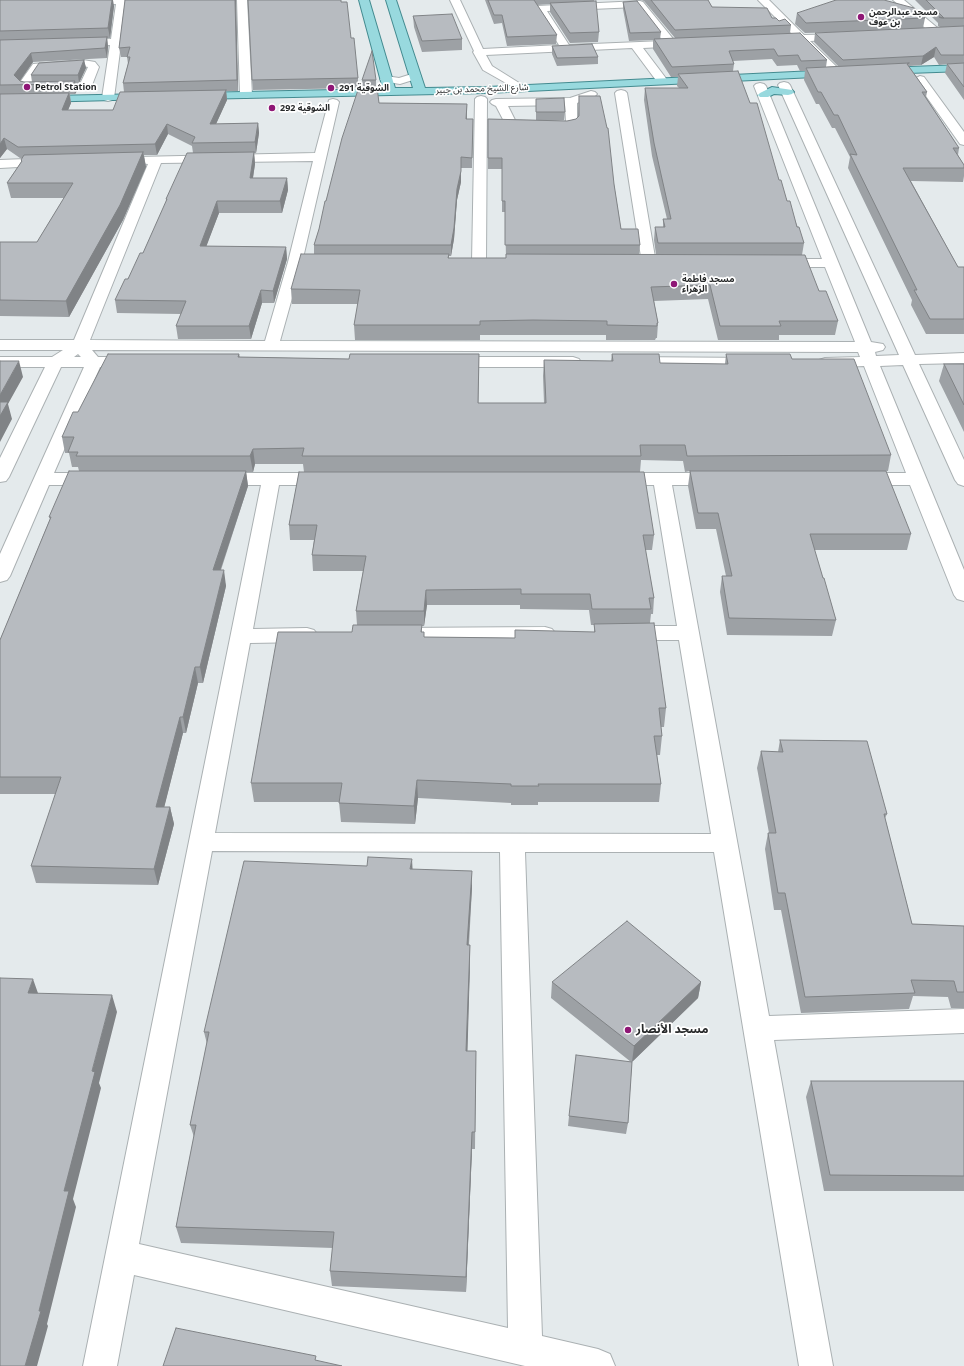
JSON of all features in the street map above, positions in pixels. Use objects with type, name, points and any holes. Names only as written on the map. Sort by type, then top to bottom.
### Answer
[{"type":"main road","points":[[364,0],[390,92]]},
{"type":"main road","points":[[391,0],[420,91]]},
{"type":"main road","points":[[964,68],[872,76],[920,79],[964,77]]},
{"type":"main road","name":"شارع الشيخ محمد بن جبير","points":[[842,76],[786,88],[762,90],[621,93],[484,99],[333,102],[186,100],[246,95],[520,88],[662,81],[842,76]]},
{"type":"main road","points":[[0,100],[108,98],[159,101],[0,108]]},
{"type":"street","points":[[75,2],[158,0]]},
{"type":"street","points":[[242,0],[246,95]]},
{"type":"street","points":[[455,0],[478,52],[487,68],[520,88]]},
{"type":"street","points":[[764,0],[842,76]]},
{"type":"street","points":[[898,0],[940,32],[920,32]]},
{"type":"street","points":[[108,98],[121,1]]},
{"type":"street","points":[[566,48],[540,8],[640,4],[671,44]]},
{"type":"street","points":[[763,40],[857,35]]},
{"type":"street","points":[[69,43],[115,42]]},
{"type":"street","points":[[478,52],[694,43]]},
{"type":"street","points":[[635,45],[662,81]]},
{"type":"street","points":[[386,78],[400,81],[415,76]]},
{"type":"street","points":[[90,77],[86,84],[82,87],[58,88],[27,88],[24,85],[28,78],[90,77]]},
{"type":"street","points":[[920,79],[964,140]]},
{"type":"street","points":[[50,99],[58,88]]},
{"type":"street","points":[[786,88],[964,479]]},
{"type":"street","points":[[762,90],[964,595]]},
{"type":"street","points":[[621,93],[649,263]]},
{"type":"street","points":[[479,262],[484,99],[501,103],[571,101],[591,94]]},
{"type":"street","points":[[501,103],[510,124],[517,126],[566,126],[571,125],[571,101]]},
{"type":"street","points":[[271,346],[295,262],[333,102]]},
{"type":"street","points":[[125,161],[320,157]]},
{"type":"street","points":[[0,477],[55,362],[80,346],[156,160]]},
{"type":"street","points":[[0,176],[5,163],[63,162]]},
{"type":"street","points":[[295,262],[343,262]]},
{"type":"street","points":[[463,262],[494,262]]},
{"type":"street","points":[[633,263],[665,263]]},
{"type":"street","points":[[768,263],[831,263]]},
{"type":"street","points":[[0,345],[271,346],[868,354],[906,353],[964,346]]},
{"type":"street","points":[[80,346],[94,362]]},
{"type":"street","points":[[906,353],[964,358]]},
{"type":"street","points":[[810,363],[868,354]]},
{"type":"street","points":[[0,362],[150,362]]},
{"type":"street","points":[[0,576],[94,362]]},
{"type":"street","points":[[436,362],[588,362]]},
{"type":"street","points":[[611,362],[771,362]]},
{"type":"street","points":[[42,479],[113,479]]},
{"type":"street","points":[[200,479],[343,479]]},
{"type":"street","points":[[100,1366],[271,479]]},
{"type":"street","points":[[598,479],[734,479]]},
{"type":"street","points":[[662,479],[816,1366]]},
{"type":"street","points":[[846,479],[918,479]]},
{"type":"street","points":[[610,634],[689,633]]},
{"type":"street","points":[[374,635],[563,634]]},
{"type":"street","points":[[240,636],[327,635]]},
{"type":"street","points":[[201,842],[725,843]]},
{"type":"street","points":[[512,843],[525,1349]]},
{"type":"street","points":[[757,1028],[964,1021]]},
{"type":"street","points":[[121,1256],[598,1366]]},
{"type":"building","points":[[0,0],[112,0],[108,28],[0,31]]},
{"type":"building","points":[[125,0],[235,0],[237,80],[123,83],[130,57],[127,57],[130,47],[119,48]]},
{"type":"building","points":[[248,0],[341,0],[341,2],[347,2],[351,38],[354,38],[358,78],[252,80]]},
{"type":"building","points":[[488,0],[534,0],[557,35],[507,37],[502,15],[494,15]]},
{"type":"building","points":[[651,0],[708,0],[712,7],[767,8],[772,18],[776,18],[779,21],[785,19],[791,25],[675,30]]},
{"type":"building","points":[[836,0],[884,0],[914,8],[925,18],[806,23],[797,13]]},
{"type":"building","points":[[926,0],[964,0],[964,18],[944,18]]},
{"type":"building","points":[[596,1],[599,32],[570,33],[550,3]]},
{"type":"building","points":[[637,1],[661,32],[630,33],[623,2]]},
{"type":"building","points":[[452,14],[462,39],[422,41],[413,16]]},
{"type":"building","points":[[964,26],[964,55],[941,55],[936,47],[923,56],[843,60],[815,33]]},
{"type":"building","points":[[800,33],[827,60],[801,61],[798,55],[778,56],[774,49],[729,51],[734,64],[672,67],[654,39]]},
{"type":"building","points":[[107,37],[105,48],[31,53],[14,75],[20,81],[24,82],[75,81],[73,84],[0,85],[0,40]]},
{"type":"building","points":[[592,44],[598,57],[557,58],[552,46]]},
{"type":"building","points":[[372,51],[376,80],[362,80]]},
{"type":"building","points":[[84,60],[78,75],[31,75],[39,63]]},
{"type":"building","points":[[909,63],[907,64],[927,92],[922,92],[959,148],[953,148],[964,165],[964,168],[903,168],[958,267],[964,267],[964,319],[930,319],[914,290],[917,290],[850,154],[857,155],[838,115],[834,115],[821,92],[818,92],[806,68]]},
{"type":"building","points":[[964,63],[964,87],[947,64]]},
{"type":"building","points":[[738,71],[750,103],[757,103],[779,180],[781,180],[787,201],[790,201],[797,227],[799,227],[804,243],[658,243],[655,227],[665,227],[663,219],[671,219],[654,143],[645,88],[688,88],[678,74]]},
{"type":"building","points":[[359,87],[377,87],[379,103],[467,104],[466,119],[473,119],[472,158],[461,157],[461,171],[457,189],[451,245],[314,245],[342,138]]},
{"type":"building","points":[[226,90],[210,124],[258,123],[255,142],[192,143],[195,137],[167,124],[155,144],[18,147],[4,138],[0,144],[0,94],[69,93],[62,110],[113,110],[120,92]]},
{"type":"building","points":[[579,96],[600,96],[608,128],[621,229],[638,229],[640,245],[505,245],[505,201],[502,201],[502,158],[488,158],[488,119],[567,121],[576,119],[579,116]]},
{"type":"building","points":[[564,98],[565,112],[536,112],[536,99]]},
{"type":"building","points":[[143,152],[120,205],[66,301],[0,300],[0,242],[37,242],[73,183],[7,183],[22,161],[21,160],[24,155]]},
{"type":"building","points":[[254,152],[250,178],[287,178],[280,201],[217,201],[200,246],[286,247],[273,291],[261,290],[249,326],[176,326],[186,301],[115,300],[125,279],[128,279],[140,253],[143,253],[187,153]]},
{"type":"building","points":[[301,254],[449,254],[448,258],[506,258],[506,254],[805,255],[819,291],[826,291],[838,321],[779,321],[781,326],[720,326],[710,285],[651,287],[658,323],[657,326],[607,325],[607,321],[533,320],[480,321],[480,325],[354,325],[360,290],[291,289]]},
{"type":"building","points":[[108,354],[239,354],[238,357],[349,359],[350,354],[479,354],[478,403],[546,403],[544,360],[613,361],[612,354],[659,354],[660,363],[728,364],[726,354],[790,354],[792,359],[854,359],[891,455],[687,456],[685,445],[640,445],[641,456],[302,456],[304,448],[253,449],[250,456],[76,456],[78,452],[68,452],[74,437],[62,437],[73,412],[78,412]]},
{"type":"building","points":[[0,361],[19,361],[0,395]]},
{"type":"building","points":[[944,364],[964,364],[964,405]]},
{"type":"building","points":[[0,402],[8,402],[0,416]]},
{"type":"building","points":[[69,471],[246,471],[213,570],[224,570],[200,667],[195,667],[183,717],[180,717],[156,807],[170,807],[154,869],[31,866],[61,777],[0,777],[0,640]]},
{"type":"building","points":[[690,471],[886,471],[911,534],[810,534],[836,620],[729,618],[722,576],[732,576],[718,513],[698,513]]},
{"type":"building","points":[[299,472],[644,472],[654,535],[643,535],[654,598],[649,598],[651,609],[592,609],[590,594],[521,594],[521,589],[426,590],[424,611],[356,611],[366,556],[312,555],[317,525],[289,525]]},
{"type":"building","points":[[654,623],[666,708],[659,708],[662,736],[654,736],[661,784],[538,784],[539,786],[511,786],[511,784],[417,780],[414,806],[339,803],[342,783],[251,783],[278,632],[352,632],[353,625],[422,625],[421,632],[424,632],[424,637],[515,638],[515,630],[595,632],[594,624]]},
{"type":"building","points":[[780,740],[867,741],[887,814],[884,814],[912,924],[964,926],[964,992],[957,992],[954,981],[911,980],[915,993],[805,997],[785,893],[778,893],[768,833],[776,833],[761,751],[783,752]]},
{"type":"building","points":[[368,857],[412,859],[410,869],[472,871],[467,945],[470,945],[466,1051],[476,1051],[475,1132],[472,1132],[466,1277],[330,1271],[334,1232],[176,1227],[196,1125],[190,1125],[209,1032],[204,1032],[244,861],[367,866]]},
{"type":"building","name":"مسجد الأنصار","points":[[627,921],[701,982],[634,1046],[552,982]]},
{"type":"building","points":[[0,978],[33,979],[28,993],[112,995],[92,1071],[95,1072],[64,1191],[69,1191],[39,1311],[41,1311],[25,1366],[0,1366]]},
{"type":"building","points":[[576,1055],[632,1062],[628,1123],[569,1116]]},
{"type":"building","points":[[811,1081],[964,1081],[964,1176],[830,1175]]},
{"type":"building","points":[[176,1328],[316,1356],[315,1360],[342,1366],[163,1366]]},
{"type":"place","name":"مسجد عبدالرحمن بن عوف","points":[[861,17]]},
{"type":"place","name":"Petrol Station","points":[[27,87]]},
{"type":"place","name":"الشوقية 291","points":[[331,88]]},
{"type":"place","name":"الشوقية 292","points":[[272,108]]},
{"type":"place","name":"مسجد فاطمة الزهراء","points":[[674,284]]},
{"type":"place","name":"مسجد الأنصار","points":[[628,1030]]}]
